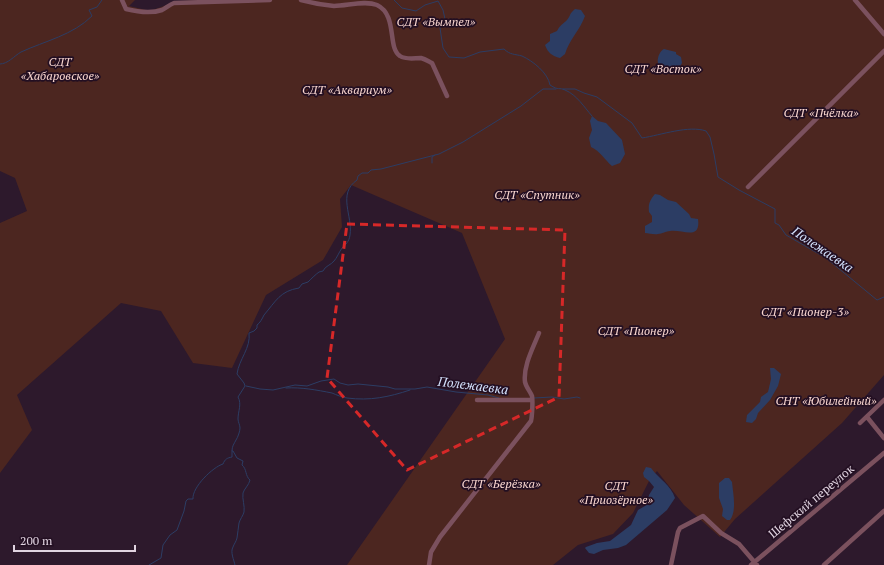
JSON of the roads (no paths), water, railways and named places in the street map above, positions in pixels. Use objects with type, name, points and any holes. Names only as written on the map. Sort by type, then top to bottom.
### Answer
[{"type":"street","points":[[122,0],[126,9],[136,12],[163,10],[174,3],[270,0]]},
{"type":"street","points":[[301,0],[334,6],[362,3],[376,5],[385,11],[391,25],[394,50],[399,56],[408,59],[423,58],[432,63],[447,96]]},
{"type":"street","points":[[855,0],[884,34]]},
{"type":"street","points":[[748,187],[884,51]]},
{"type":"street","points":[[429,565],[431,552],[440,537],[529,424],[533,415],[531,400],[532,396],[525,381],[526,368],[531,351],[539,333]]},
{"type":"street","points":[[477,400],[531,400]]},
{"type":"street","points":[[860,423],[884,400]]},
{"type":"street","points":[[867,416],[884,438]]},
{"type":"street","name":"Шефский переулок","points":[[754,564],[884,453]]},
{"type":"street","points":[[824,565],[884,511]]},
{"type":"street","points":[[671,565],[680,528],[703,516],[721,533],[739,544],[754,564]]},
{"type":"water","points":[[575,9],[581,10],[585,16],[565,54],[560,58],[551,54],[545,45],[550,41],[550,34],[557,31]]},
{"type":"water","points":[[664,49],[676,52],[676,54],[681,57],[682,63],[678,70],[664,70],[659,67],[658,58]]},
{"type":"water","points":[[592,116],[598,121],[606,123],[622,140],[625,154],[620,163],[612,166],[600,153],[591,147],[589,138],[592,130],[590,121]]},
{"type":"water","points":[[655,194],[676,202],[689,214],[691,218],[698,219],[697,230],[694,232],[668,231],[661,234],[645,233],[645,226],[652,222],[652,216],[649,212],[649,204]]},
{"type":"water","points":[[770,368],[774,368],[781,374],[778,386],[770,400],[758,413],[756,419],[752,423],[746,422],[747,415],[760,402],[761,397],[768,392],[771,379]]},
{"type":"water","points":[[646,467],[651,468],[668,486],[675,498],[667,510],[626,545],[618,548],[603,550],[594,554],[589,553],[585,548],[586,547],[597,543],[610,541],[631,525],[638,510],[645,506],[654,487],[644,477],[643,473]]},
{"type":"water","points":[[725,478],[729,478],[732,482],[734,496],[734,507],[730,520],[727,520],[722,516],[723,509],[719,498],[719,483]]},
{"type":"waterway","name":"Полежаевка","points":[[0,64],[3,64],[21,52],[68,33],[84,23],[92,16],[89,10],[97,7],[102,0]]},
{"type":"waterway","name":"Полежаевка","points":[[394,0],[402,8],[416,11],[425,5],[438,1],[443,10],[445,19],[440,28],[443,48],[449,57],[464,58],[480,52],[504,49],[510,53],[522,56],[531,61],[543,72],[550,85],[569,92],[592,116]]},
{"type":"waterway","name":"Полежаевка","points":[[235,565],[232,549],[237,538],[239,522],[244,512],[243,493],[250,480],[247,477],[245,468],[242,465],[243,461],[237,458],[232,449],[240,429],[238,419],[240,402],[238,397],[245,386],[237,374],[240,363],[247,349],[249,333],[257,328],[257,325],[264,315],[279,297],[293,289],[299,288],[302,284],[308,282],[319,272],[323,271],[335,260],[342,248],[347,243],[350,237],[347,206],[348,192],[357,180],[358,176],[362,173],[368,173],[371,170],[381,169],[439,154],[463,142],[521,106],[543,89],[556,89]]},
{"type":"waterway","name":"Полежаевка","points":[[563,89],[575,89],[597,97],[632,123],[642,138],[692,129],[706,131],[710,137],[718,177],[775,209],[775,223],[779,225],[786,235],[826,258],[877,300],[884,297]]},
{"type":"waterway","name":"Полежаевка","points":[[432,163],[432,157],[435,155]]},
{"type":"waterway","name":"Полежаевка","points":[[246,386],[273,390],[295,385],[307,386],[321,381],[334,379],[340,383],[348,385],[358,384],[395,389],[415,389],[427,387],[488,395],[499,398]]},
{"type":"waterway","name":"Полежаевка","points":[[286,388],[309,389],[332,393],[341,397],[364,399],[395,395],[410,390]]},
{"type":"waterway","name":"Полежаевка","points":[[534,398],[580,398]]},
{"type":"waterway","name":"Полежаевка","points":[[149,565],[161,558],[163,545],[170,535],[177,530],[186,501],[188,499],[193,499],[199,483],[214,469],[223,464],[226,459],[232,457],[232,451]]},
{"type":"park label","name":"СДТ «Вымпел»","points":[[436,21]]},
{"type":"park label","name":"СДТ «Хабаровское»","points":[[60,68]]},
{"type":"park label","name":"СДТ «Восток»","points":[[663,68]]},
{"type":"park label","name":"СДТ «Аквариум»","points":[[347,89]]},
{"type":"park label","name":"СДТ «Пчёлка»","points":[[821,112]]},
{"type":"park label","name":"СДТ «Спутник»","points":[[537,194]]},
{"type":"park label","name":"СДТ «Пионер-3»","points":[[805,311]]},
{"type":"park label","name":"СДТ «Пионер»","points":[[636,330]]},
{"type":"park label","name":"СНТ «Юбилейный»","points":[[826,400]]},
{"type":"park label","name":"СДТ «Берёзка»","points":[[501,483]]},
{"type":"park label","name":"СДТ «Приозёрное»","points":[[616,492]]}]
